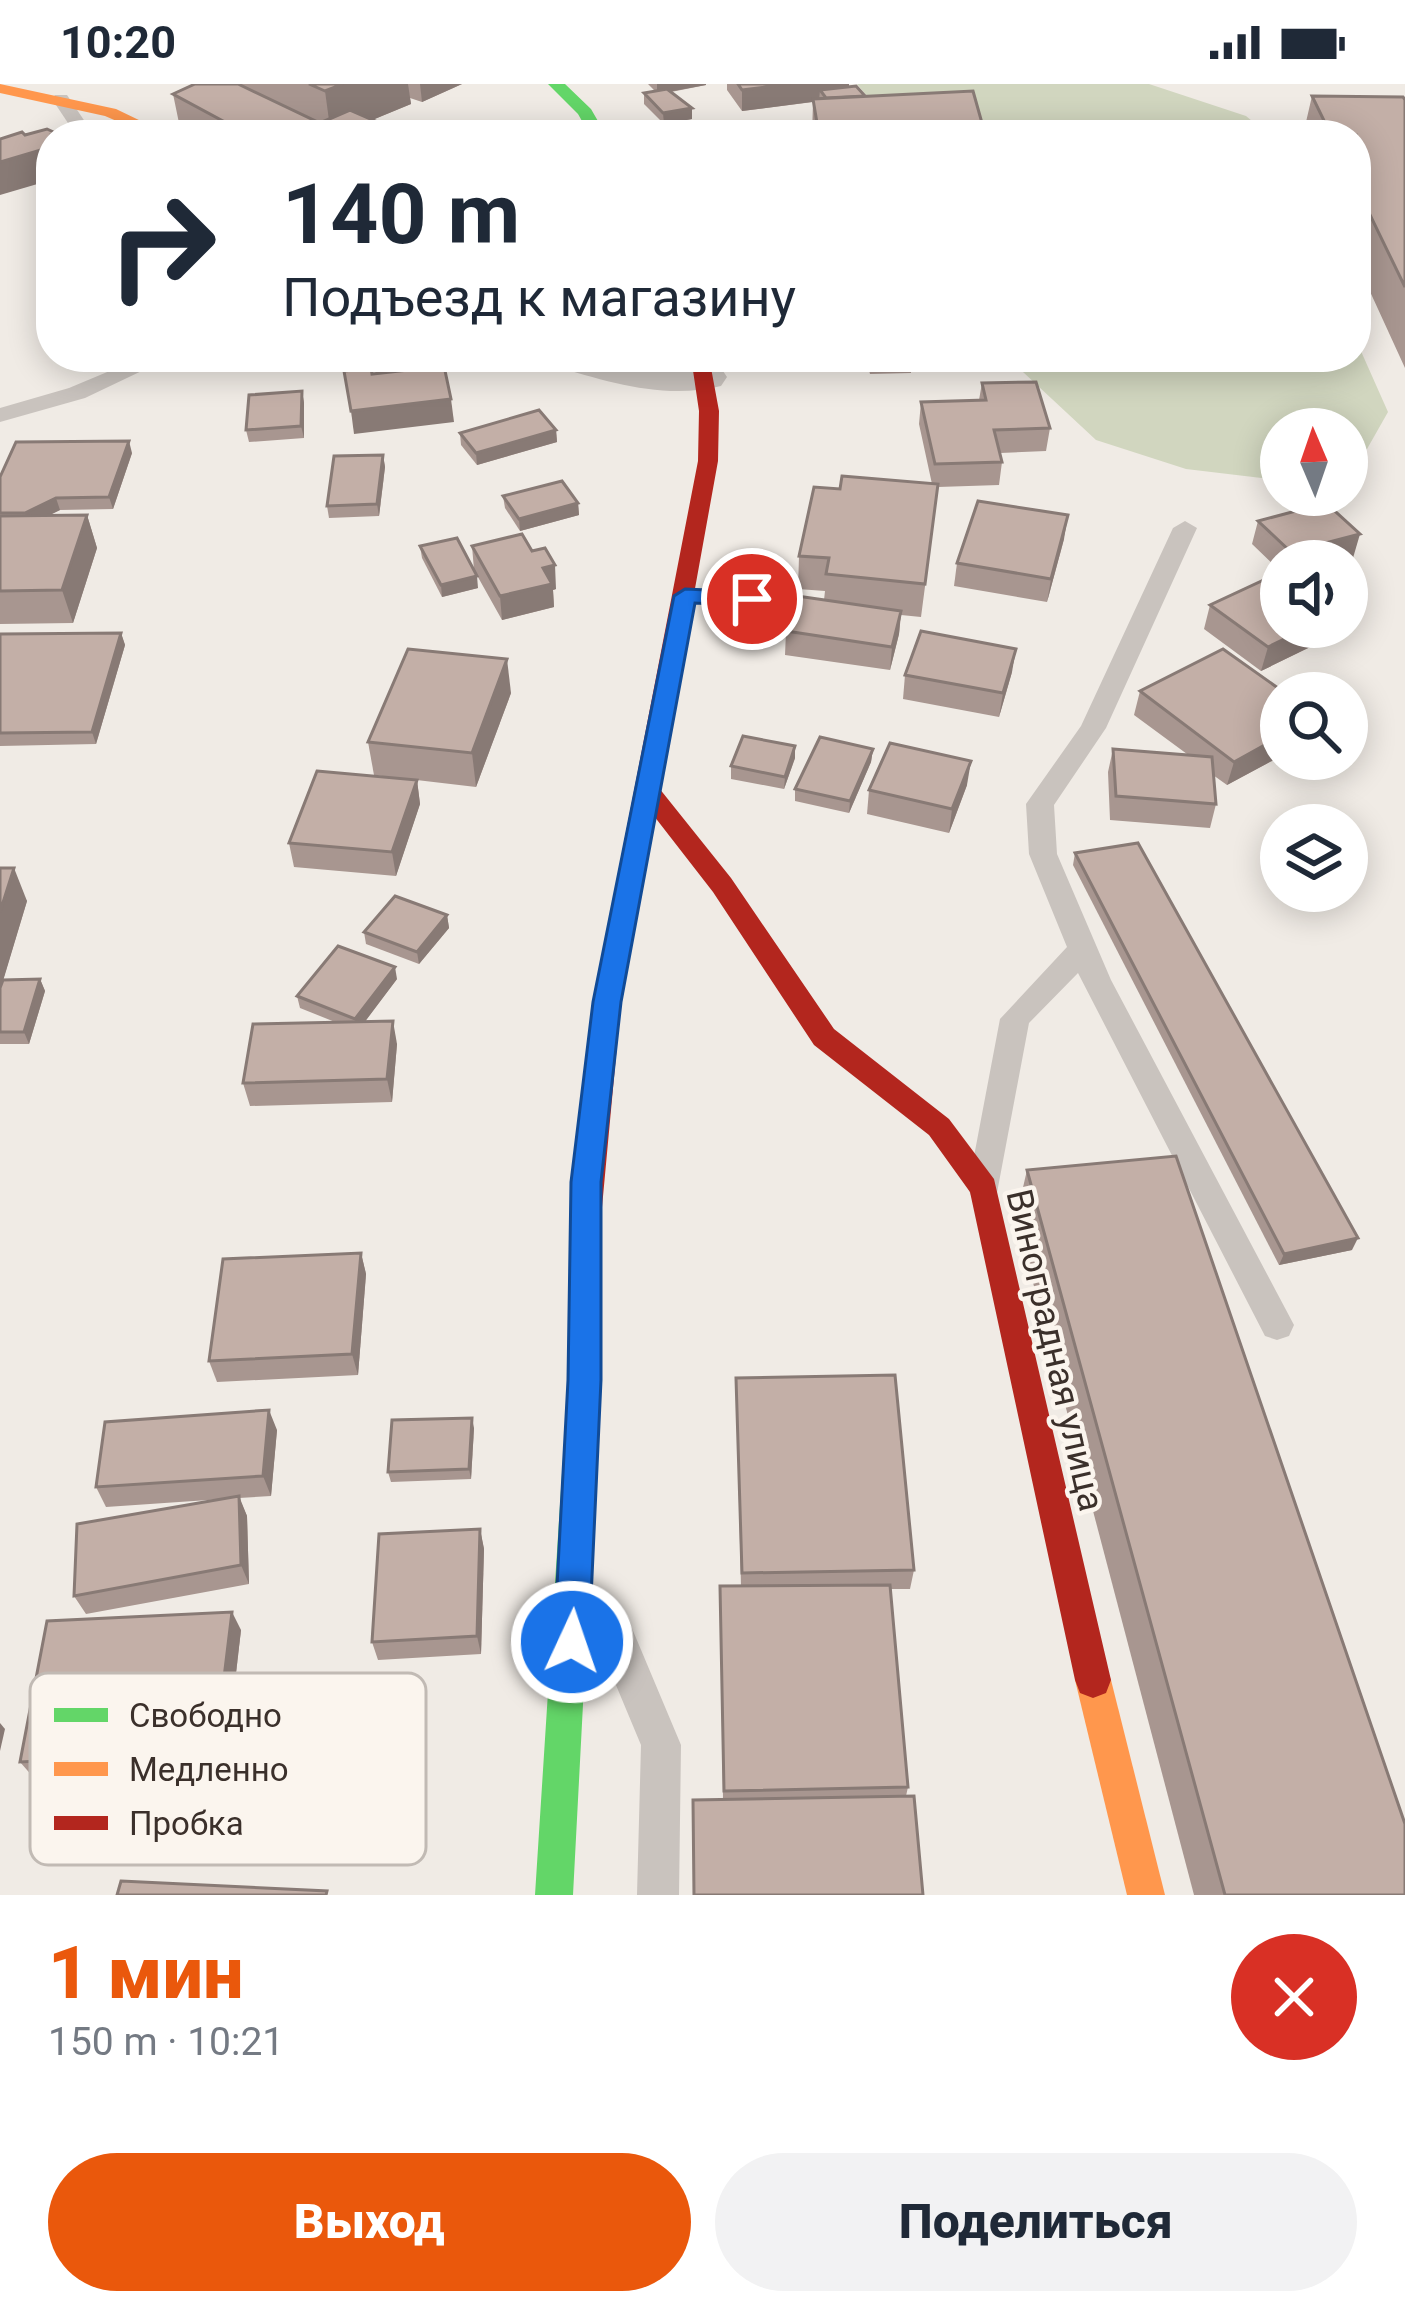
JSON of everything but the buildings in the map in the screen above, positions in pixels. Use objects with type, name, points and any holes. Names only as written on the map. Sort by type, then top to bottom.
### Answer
[{"type":"main road","points":[[556,84],[590,120]]},
{"type":"main road","points":[[0,88],[61,99],[128,120]]},
{"type":"main road","points":[[554,1895],[584,1380],[586,1182],[607,1002],[708,461],[703,372]]},
{"type":"main road","name":"Виноградная улица","points":[[649,791],[722,885],[824,1037],[940,1127],[984,1188],[1146,1895]]},
{"type":"street","points":[[620,372],[633,376],[664,372]]},
{"type":"lane","points":[[61,99],[75,120]]},
{"type":"lane","points":[[0,415],[77,393],[125,372]]},
{"type":"lane","points":[[1185,528],[1093,728],[1040,804],[1043,854],[1083,949],[1277,1325]]},
{"type":"lane","points":[[685,596],[791,600]]},
{"type":"lane","points":[[984,1188],[1015,1019],[1083,949]]},
{"type":"lane","points":[[574,1602],[616,1640],[661,1745],[658,1895]]},
{"type":"green space","points":[[857,84],[1149,84],[1251,120],[898,120],[884,117]]},
{"type":"green space","points":[[1023,372],[1370,372],[1388,412],[1368,447],[1368,408],[1260,408],[1260,478],[1186,469],[1096,440]]},
{"type":"traffic: fast","points":[[556,84],[590,120]]},
{"type":"traffic: fast","points":[[554,1895],[584,1380],[586,1218]]},
{"type":"traffic: slow","points":[[0,88],[128,120]]},
{"type":"traffic: slow","points":[[1093,1680],[1146,1895]]},
{"type":"traffic: jam","points":[[586,1218],[607,1002],[708,461],[709,411],[702,372]]},
{"type":"traffic: jam","points":[[649,792],[722,885],[824,1037],[939,1127],[984,1188],[1093,1680]]},
{"type":"route","points":[[572,1642],[584,1380],[586,1182],[607,1002],[685,596],[752,599]]}]
